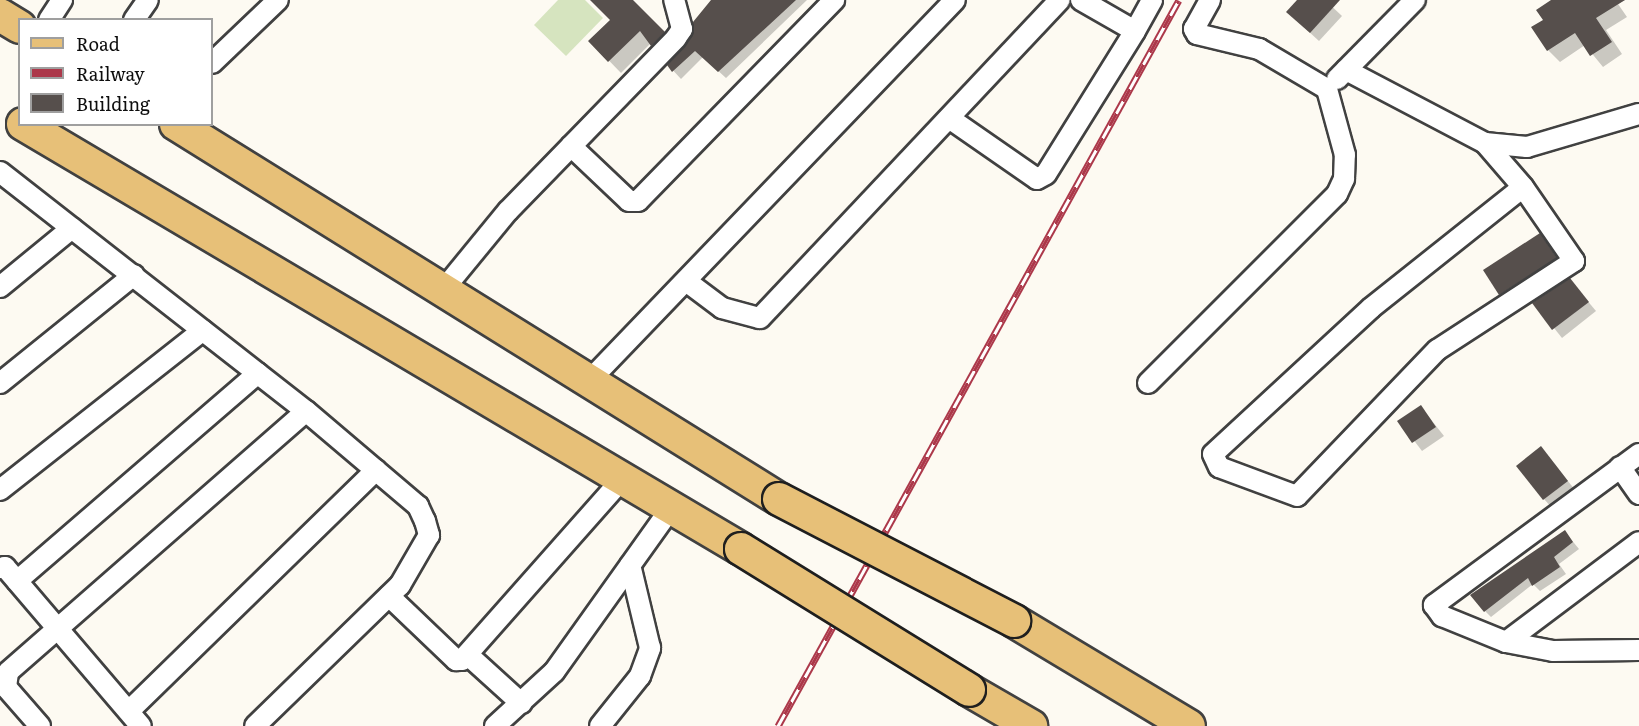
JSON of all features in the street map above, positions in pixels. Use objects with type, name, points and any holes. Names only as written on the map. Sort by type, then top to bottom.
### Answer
[{"type":"main road","points":[[0,15],[18,26]]},
{"type":"main road","points":[[0,111],[18,121]]},
{"type":"main road","points":[[26,126],[741,549],[1031,726]]},
{"type":"main road","points":[[179,126],[779,499],[1014,621],[1189,726]]},
{"type":"street","points":[[50,18],[62,0]]},
{"type":"street","points":[[135,18],[148,0]]},
{"type":"street","points":[[213,62],[279,0]]},
{"type":"street","points":[[443,290],[571,146],[682,29],[674,0]]},
{"type":"street","points":[[571,146],[629,201],[638,201],[834,0]]},
{"type":"street","points":[[589,381],[955,0]]},
{"type":"street","points":[[686,281],[722,308],[760,318],[1060,0]]},
{"type":"street","points":[[1081,0],[1135,31]]},
{"type":"street","points":[[949,118],[1037,179],[1046,174],[1152,0]]},
{"type":"street","points":[[1148,383],[1337,194],[1345,155],[1327,89],[1259,49],[1197,34],[1194,29],[1210,0]]},
{"type":"street","points":[[1327,89],[1415,0]]},
{"type":"street","points":[[1346,70],[1485,143],[1523,187],[1574,261],[1437,350],[1297,496],[1219,467],[1213,454],[1371,308],[1523,187]]},
{"type":"street","points":[[1485,143],[1527,147],[1639,114]]},
{"type":"street","points":[[0,173],[306,411],[418,506],[429,535],[389,596],[255,726]]},
{"type":"street","points":[[0,287],[72,228]]},
{"type":"street","points":[[0,383],[134,275]]},
{"type":"street","points":[[0,490],[203,330]]},
{"type":"street","points":[[17,581],[258,374]]},
{"type":"street","points":[[34,724],[5,679],[57,628],[306,411]]},
{"type":"street","points":[[1639,454],[1434,605],[1442,616],[1506,642],[1552,651],[1639,650]]},
{"type":"street","points":[[1620,467],[1639,494]]},
{"type":"street","points":[[0,568],[17,581],[135,719],[376,470]]},
{"type":"street","points":[[389,596],[456,660],[468,655],[622,479]]},
{"type":"street","points":[[495,726],[554,672],[671,508]]},
{"type":"street","points":[[1506,642],[1639,542]]},
{"type":"street","points":[[600,726],[640,676],[650,648],[630,565]]},
{"type":"street","points":[[468,655],[520,703]]},
{"type":"green space","points":[[558,0],[585,0],[603,18],[566,56],[534,25]]},
{"type":"building","points":[[590,0],[633,0],[665,32],[651,46],[640,31],[608,62],[588,41],[610,20]]},
{"type":"building","points":[[711,0],[796,0],[718,72],[695,51],[672,72],[667,65],[686,45],[693,22]]},
{"type":"building","points":[[1297,0],[1340,0],[1310,33],[1286,12]]},
{"type":"building","points":[[1551,0],[1625,0],[1596,18],[1612,42],[1590,56],[1575,33],[1547,51],[1531,27],[1543,20],[1536,10]]},
{"type":"building","points":[[1540,233],[1557,258],[1499,295],[1483,270]]},
{"type":"building","points":[[1570,278],[1589,302],[1552,330],[1532,303]]},
{"type":"building","points":[[1421,405],[1436,427],[1412,443],[1397,421]]},
{"type":"building","points":[[1541,446],[1568,481],[1543,500],[1516,466]]},
{"type":"building","points":[[1565,530],[1573,542],[1554,557],[1560,567],[1532,586],[1528,578],[1484,612],[1470,595]]},
{"type":"railway","points":[[778,726],[1179,0]]}]
